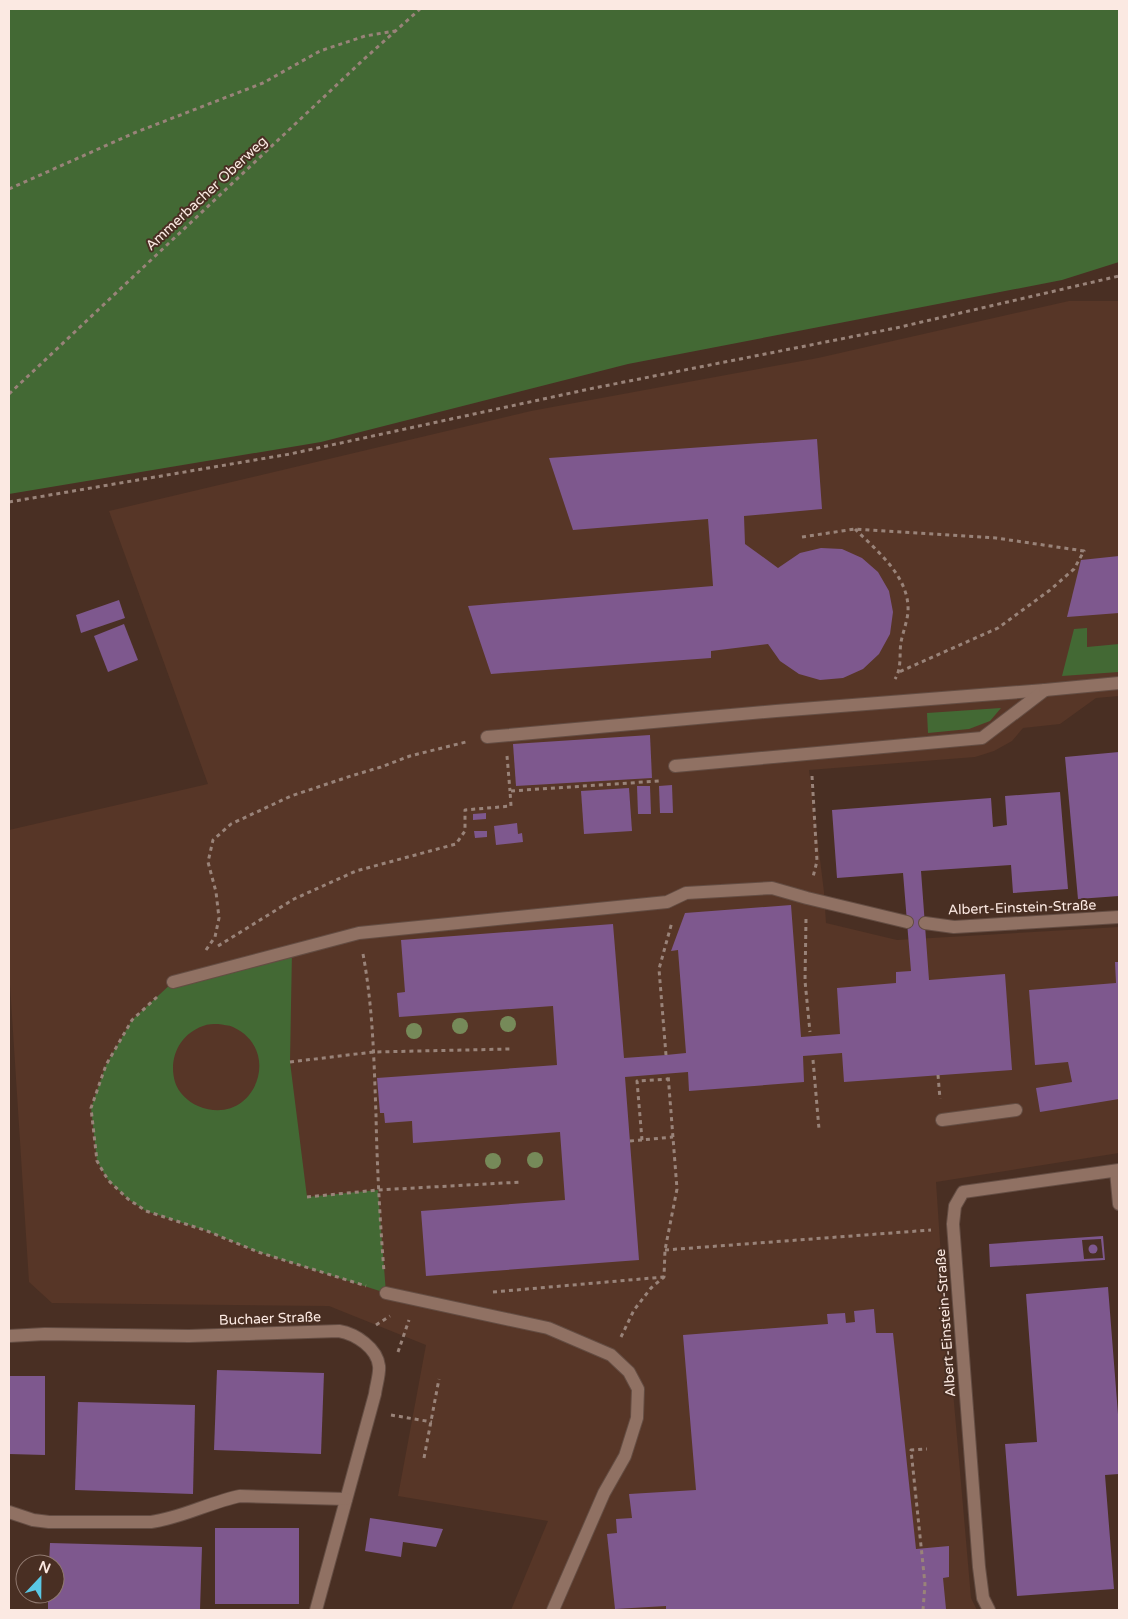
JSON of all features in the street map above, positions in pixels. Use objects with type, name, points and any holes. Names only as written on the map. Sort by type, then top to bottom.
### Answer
[{"type":"street","points":[[486,737],[1119,684]]},
{"type":"street","points":[[675,766],[982,738],[1045,690]]},
{"type":"street","points":[[173,982],[358,933],[667,902],[686,893],[772,888],[907,922]]},
{"type":"street","name":"Albert-Einstein-Straße","points":[[925,923],[954,927],[1119,917]]},
{"type":"street","points":[[942,1120],[1016,1110]]},
{"type":"street","points":[[1117,1170],[1119,1204]]},
{"type":"street","name":"Albert-Einstein-Straße","points":[[989,1610],[983,1598],[979,1567],[953,1224],[955,1206],[963,1192],[1117,1170]]},
{"type":"street","points":[[386,1292],[548,1328],[611,1356],[629,1372],[638,1389],[637,1418],[625,1456],[604,1493],[553,1610]]},
{"type":"street","name":"Buchaer Straße","points":[[9,1336],[45,1334],[257,1335],[328,1331],[344,1332],[364,1342],[372,1351],[379,1368],[370,1412],[316,1610]]},
{"type":"street","points":[[9,1512],[33,1520],[50,1522],[152,1522],[165,1520],[240,1496],[346,1500]]},
{"type":"path","name":"Ammerbacher Oberweg","points":[[9,394],[420,9]]},
{"type":"path","points":[[9,189],[134,133],[263,83],[320,51],[365,36],[396,31]]},
{"type":"path","points":[[9,502],[290,454],[594,388],[896,328],[1119,276]]},
{"type":"path","points":[[855,529],[887,561],[899,577],[906,594],[908,609],[901,642],[900,672]]},
{"type":"path","points":[[802,537],[855,529],[996,538],[1084,551],[1074,569],[1050,590],[998,628],[900,672],[879,703]]},
{"type":"path","points":[[486,737],[438,748],[343,778],[291,796],[232,824],[213,840],[208,862],[216,892],[219,918],[215,937],[202,956],[294,899],[356,871],[456,844],[465,831],[465,810],[511,806],[509,777]]},
{"type":"path","points":[[811,753],[817,862]]},
{"type":"path","points":[[510,791],[660,781],[675,766]]},
{"type":"path","points":[[806,898],[806,981],[810,1032]]},
{"type":"path","points":[[666,1055],[659,969],[673,920]]},
{"type":"path","points":[[173,982],[132,1020],[106,1065],[91,1108],[97,1161],[108,1180],[128,1199],[146,1211],[207,1231],[258,1252],[386,1292],[378,1190],[373,1052],[367,978]]},
{"type":"path","points":[[290,1062],[373,1052],[510,1049]]},
{"type":"path","points":[[813,1060],[819,1129]]},
{"type":"path","points":[[642,1140],[637,1081],[668,1076],[677,1189],[665,1250],[664,1278]]},
{"type":"path","points":[[630,1141],[673,1138]]},
{"type":"path","points":[[307,1197],[378,1190],[522,1182]]},
{"type":"path","points":[[665,1250],[937,1229],[953,1224]]},
{"type":"path","points":[[486,1292],[664,1278]]},
{"type":"path","points":[[628,1325],[634,1310],[651,1288],[664,1278]]},
{"type":"path","points":[[395,1361],[416,1298]]},
{"type":"path","points":[[424,1458],[439,1378]]},
{"type":"path","points":[[370,1412],[432,1422]]},
{"type":"path","points":[[923,1610],[925,1584],[911,1450],[927,1449]]},
{"type":"shaded area","points":[[1069,301],[1119,301],[1119,696],[1096,698],[1060,724],[1023,728],[1012,741],[994,751],[975,757],[809,770],[826,923],[897,940],[1119,927],[1119,1153],[936,1182],[971,1598],[977,1610],[511,1610],[548,1521],[398,1496],[426,1345],[329,1306],[52,1303],[29,1282],[9,969],[9,830],[208,784],[109,511],[531,411],[818,358]]},
{"type":"green space","points":[[9,9],[1119,9],[1119,262],[1062,280],[628,364],[321,442],[9,494]]},
{"type":"green space","points":[[1087,628],[1087,647],[1119,644],[1119,672],[1062,676],[1074,629]]},
{"type":"green space","points":[[1001,708],[990,721],[969,729],[928,733],[927,713]]},
{"type":"green space","points":[[292,951],[290,1062],[307,1197],[378,1190],[386,1293],[258,1252],[207,1231],[146,1211],[128,1199],[108,1180],[97,1161],[91,1108],[106,1065],[132,1020],[173,982]],"holes":[[[220,1024],[233,1027],[249,1038],[257,1053],[259,1069],[256,1084],[247,1097],[234,1107],[217,1110],[198,1106],[184,1096],[175,1082],[173,1064],[178,1048],[188,1035],[205,1025]]]},
{"type":"building","points":[[817,439],[822,509],[744,516],[745,544],[778,568],[800,553],[821,548],[842,549],[862,558],[878,572],[889,591],[893,612],[890,634],[879,654],[863,669],[843,678],[820,680],[799,674],[780,661],[768,644],[711,651],[711,658],[491,674],[468,606],[713,586],[708,519],[573,530],[549,458]]},
{"type":"building","points":[[1119,556],[1119,613],[1067,617],[1081,560]]},
{"type":"building","points":[[119,600],[125,618],[81,633],[76,615]]},
{"type":"building","points":[[124,624],[138,660],[108,672],[94,636]]},
{"type":"building","points":[[650,735],[652,778],[516,786],[513,744]]},
{"type":"building","points":[[1119,752],[1119,896],[1078,899],[1065,757]]},
{"type":"building","points":[[672,785],[673,813],[660,813],[659,786]]},
{"type":"building","points":[[637,786],[650,786],[651,814],[638,814]]},
{"type":"building","points":[[629,788],[632,831],[584,834],[581,791]]},
{"type":"building","points":[[1060,792],[1068,889],[1013,893],[1011,865],[921,871],[929,980],[1005,974],[1012,1070],[844,1082],[842,1053],[803,1056],[804,1082],[689,1091],[688,1072],[625,1077],[639,1260],[426,1276],[421,1211],[565,1200],[560,1132],[413,1143],[412,1121],[385,1123],[384,1113],[380,1113],[377,1078],[557,1065],[553,1006],[399,1017],[397,993],[405,992],[401,940],[613,924],[624,1058],[666,1055],[686,1053],[678,950],[671,951],[685,913],[791,905],[801,1037],[840,1034],[837,988],[896,983],[896,972],[911,971],[903,873],[837,878],[832,810],[991,798],[993,827],[1007,825],[1005,796]]},
{"type":"building","points":[[486,813],[486,819],[473,820],[473,814]]},
{"type":"building","points":[[517,823],[518,834],[522,833],[523,842],[496,845],[494,826]]},
{"type":"building","points":[[474,831],[487,831],[487,837],[475,838]]},
{"type":"building","points":[[1115,962],[1119,962],[1119,1099],[1040,1112],[1036,1088],[1072,1082],[1068,1062],[1035,1065],[1029,990],[1116,983]]},
{"type":"building","points":[[1103,1236],[1105,1260],[990,1267],[989,1244]],"holes":[[[1101,1239],[1103,1258],[1084,1259],[1082,1240]]]},
{"type":"building","points":[[1093,1245],[1097,1249],[1093,1253],[1089,1249]]},
{"type":"building","points":[[1108,1287],[1119,1427],[1119,1474],[1105,1475],[1114,1589],[1017,1596],[1005,1444],[1037,1442],[1026,1294]]},
{"type":"building","points":[[874,1309],[876,1333],[893,1333],[916,1549],[949,1546],[949,1577],[943,1578],[946,1609],[666,1610],[666,1606],[615,1609],[607,1534],[617,1533],[616,1519],[632,1518],[629,1494],[696,1490],[683,1335],[828,1324],[827,1314],[845,1313],[846,1323],[855,1322],[854,1311]]},
{"type":"building","points":[[217,1370],[324,1373],[321,1454],[214,1450]]},
{"type":"building","points":[[9,1376],[45,1376],[45,1455],[9,1454]]},
{"type":"building","points":[[78,1402],[195,1405],[193,1494],[75,1490]]},
{"type":"building","points":[[370,1518],[443,1529],[436,1547],[403,1542],[401,1557],[365,1551]]},
{"type":"building","points":[[215,1528],[299,1528],[299,1604],[215,1604]]},
{"type":"building","points":[[50,1543],[202,1547],[200,1610],[48,1609],[48,1604],[65,1604],[65,1554],[49,1554]]}]
